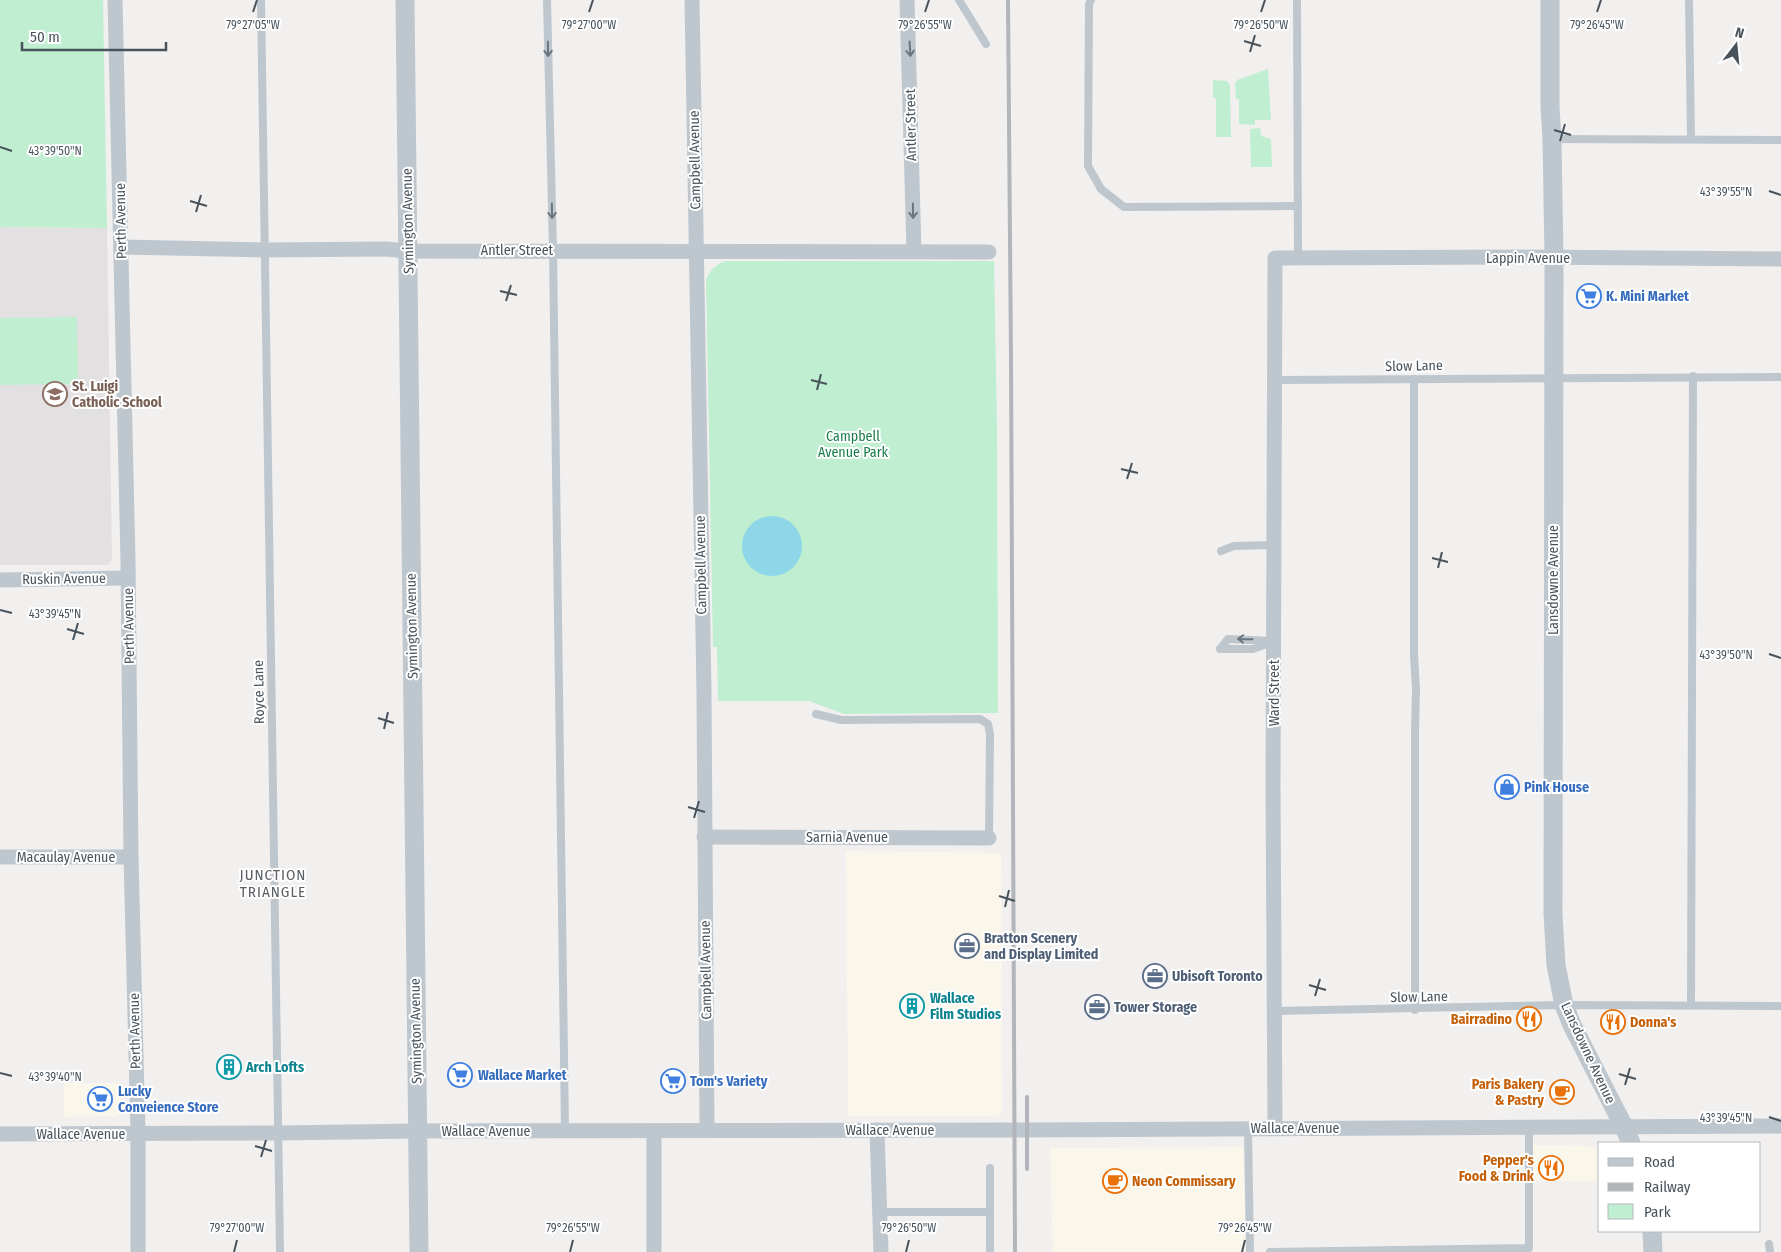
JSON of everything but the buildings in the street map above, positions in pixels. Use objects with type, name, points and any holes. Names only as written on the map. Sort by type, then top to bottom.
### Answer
[{"type":"street","name":"Perth Avenue","points":[[115,0],[128,578],[131,857],[138,1134],[138,1252]]},
{"type":"street","name":"Symington Avenue","points":[[404,0],[419,1252]]},
{"type":"street","name":"Campbell Avenue","points":[[692,0],[697,251],[707,1130]]},
{"type":"street","name":"Antler Street","points":[[908,0],[914,251]]},
{"type":"street","name":"Lansdowne Avenue","points":[[1550,0],[1550,107],[1554,258],[1552,914],[1558,975],[1564,1006],[1576,1034],[1628,1135]]},
{"type":"street","name":"Antler Street","points":[[121,248],[386,249],[408,251],[989,252]]},
{"type":"street","name":"Lappin Avenue","points":[[1275,258],[1781,259]]},
{"type":"street","name":"Ward Street","points":[[1275,258],[1275,1128]]},
{"type":"street","name":"Ruskin Avenue","points":[[0,580],[128,578]]},
{"type":"street","name":"Sarnia Avenue","points":[[704,837],[989,838]]},
{"type":"street","name":"Macaulay Avenue","points":[[0,857],[131,857]]},
{"type":"street","name":"Wallace Avenue","points":[[0,1134],[565,1130],[1529,1128],[1628,1135],[1781,1126]]},
{"type":"street","points":[[877,1130],[881,1252]]},
{"type":"street","points":[[654,1131],[654,1252]]},
{"type":"street","points":[[1652,1232],[1653,1252]]},
{"type":"lane","name":"Royce Lane","points":[[261,0],[280,1252]]},
{"type":"lane","points":[[547,0],[553,250],[565,1130]]},
{"type":"lane","points":[[959,0],[986,44]]},
{"type":"lane","points":[[1091,0],[1089,4],[1088,166],[1101,189],[1124,207],[1298,206]]},
{"type":"lane","points":[[1297,0],[1298,259]]},
{"type":"lane","points":[[1690,0],[1691,138]]},
{"type":"lane","points":[[1552,139],[1691,138],[1781,140]]},
{"type":"lane","points":[[1691,1005],[1693,376]]},
{"type":"lane","name":"Slow Lane","points":[[1275,380],[1693,376],[1781,377]]},
{"type":"lane","points":[[1414,379],[1414,646],[1416,689],[1415,1010]]},
{"type":"lane","points":[[1221,551],[1234,546],[1275,545]]},
{"type":"lane","points":[[1228,638],[1274,641],[1253,649],[1220,648],[1228,638]]},
{"type":"lane","points":[[816,714],[841,720],[980,719],[988,724],[990,734],[989,838]]},
{"type":"lane","name":"Slow Lane","points":[[1275,1011],[1564,1006],[1781,1006]]},
{"type":"lane","points":[[1248,1128],[1250,1252]]},
{"type":"lane","points":[[1270,1252],[1529,1248],[1529,1128]]},
{"type":"lane","points":[[990,1168],[990,1252]]},
{"type":"lane","points":[[881,1212],[990,1212]]},
{"type":"shaded area","name":"St. Luigi Catholic School","points":[[0,227],[107,228],[112,560],[108,565],[0,565]]},
{"type":"shaded area","name":"Wallace Film Studios","points":[[846,851],[1001,853],[1002,1113],[996,1116],[848,1116]]},
{"type":"shaded area","points":[[64,1083],[120,1083],[120,1114],[118,1116],[64,1117]]},
{"type":"shaded area","points":[[1533,1145],[1585,1146],[1598,1149],[1598,1181],[1532,1181]]},
{"type":"shaded area","points":[[1243,1147],[1246,1252],[1053,1252],[1050,1148]]},
{"type":"green space","points":[[0,0],[103,0],[107,228],[0,227]]},
{"type":"green space","points":[[1268,69],[1271,120],[1255,120],[1255,125],[1239,124],[1239,99],[1236,99],[1235,84],[1237,80]]},
{"type":"green space","points":[[1213,80],[1227,81],[1230,86],[1231,137],[1216,137],[1216,98],[1213,98]]},
{"type":"green space","points":[[1260,128],[1261,136],[1271,139],[1272,167],[1251,167],[1250,129]]},
{"type":"green space","name":"Campbell Avenue Park","points":[[725,261],[994,261],[997,427],[998,713],[844,714],[809,701],[718,701],[717,647],[713,647],[706,280],[713,268]]},
{"type":"green space","points":[[77,317],[78,384],[0,385],[0,318]]},
{"type":"water","points":[[772,516],[788,521],[793,525],[797,530],[802,546],[797,562],[793,567],[788,571],[772,576],[756,571],[751,567],[747,562],[742,546],[747,530],[751,525],[756,521]]},
{"type":"railway","points":[[1008,0],[1015,1252]]},
{"type":"railway","points":[[1027,1097],[1027,1169]]},
{"type":"place","name":"K. Mini Market","points":[[1589,296]]},
{"type":"place","name":"St. Luigi Catholic School","points":[[55,394]]},
{"type":"place","name":"Pink House","points":[[1507,787]]},
{"type":"place","name":"Bratton Scenery and Display Limited","points":[[967,946]]},
{"type":"place","name":"Ubisoft Toronto","points":[[1155,976]]},
{"type":"place","name":"Wallace Film Studios","points":[[912,1006]]},
{"type":"place","name":"Tower Storage","points":[[1097,1007]]},
{"type":"place","name":"Bairradino","points":[[1529,1019]]},
{"type":"place","name":"Donna's","points":[[1613,1022]]},
{"type":"place","name":"Arch Lofts","points":[[229,1067]]},
{"type":"place","name":"Wallace Market","points":[[460,1075]]},
{"type":"place","name":"Tom's Variety","points":[[673,1081]]},
{"type":"place","name":"Paris Bakery & Pastry","points":[[1562,1092]]},
{"type":"place","name":"Lucky Conveience Store","points":[[100,1099]]},
{"type":"place","name":"Pepper's Food & Drink","points":[[1551,1168]]},
{"type":"place","name":"Neon Commissary","points":[[1115,1181]]},
{"type":"district","name":"JUNCTION TRIANGLE","points":[[273,884]]}]
